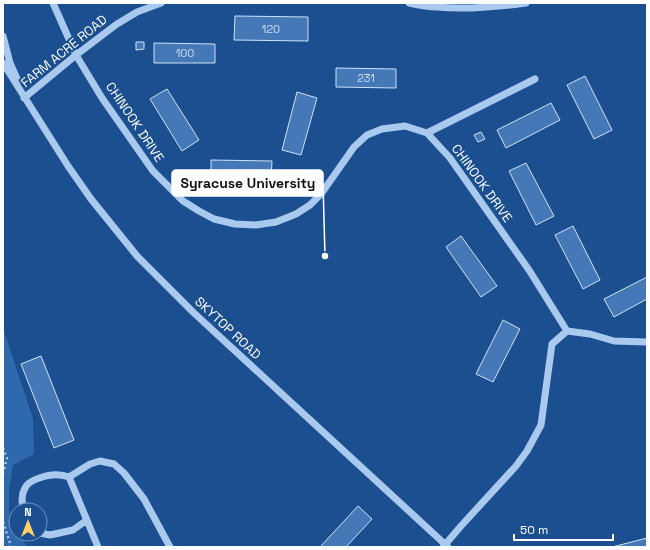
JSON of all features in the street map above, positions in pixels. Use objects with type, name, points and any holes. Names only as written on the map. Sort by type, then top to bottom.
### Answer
[{"type":"street","name":"CHINOOK DRIVE","points":[[54,3],[76,55],[102,98],[152,171],[183,201],[214,219],[235,224],[256,226],[276,222],[296,214],[310,205],[321,194],[354,147],[367,135],[382,129],[405,126],[427,134],[450,158],[529,270],[567,331]]},
{"type":"street","name":"FARM ACRE ROAD","points":[[24,98],[116,24],[137,12],[161,3]]},
{"type":"street","points":[[409,3],[435,7],[459,8],[494,7],[526,3]]},
{"type":"street","name":"SKYTOP ROAD","points":[[3,36],[10,62],[24,98]]},
{"type":"street","name":"SKYTOP ROAD","points":[[3,63],[24,98],[91,199],[147,266],[194,313],[446,546]]},
{"type":"street","points":[[427,134],[535,78]]},
{"type":"street","points":[[446,546],[461,526],[527,452],[541,425],[552,344],[567,331],[590,334],[614,341],[647,342]]},
{"type":"street","points":[[22,502],[25,486],[31,481],[50,475],[69,477],[90,464],[100,461],[114,464],[124,473],[144,499],[170,547]]},
{"type":"street","points":[[69,477],[98,547]]},
{"type":"street","points":[[48,535],[72,530],[87,520]]},
{"type":"path","points":[[3,448],[7,458],[3,473]]},
{"type":"path","points":[[3,522],[10,543],[9,547]]},
{"type":"shaded area","points":[[3,328],[33,419],[34,454],[13,465],[8,502],[8,542],[24,542],[27,547],[3,547]]},
{"type":"building","points":[[235,16],[308,17],[308,41],[234,40]]},
{"type":"building","points":[[136,42],[144,42],[144,49],[136,50]]},
{"type":"building","points":[[154,43],[215,44],[215,63],[154,63]]},
{"type":"building","points":[[336,68],[396,69],[396,88],[336,87]]},
{"type":"building","points":[[585,76],[612,130],[594,139],[567,85]]},
{"type":"building","points":[[167,89],[199,140],[182,151],[150,99]]},
{"type":"building","points":[[297,92],[317,98],[301,155],[282,150]]},
{"type":"building","points":[[551,103],[560,120],[506,148],[497,130]]},
{"type":"building","points":[[481,132],[485,139],[478,142],[474,135]]},
{"type":"building","points":[[211,160],[272,161],[271,180],[211,180]]},
{"type":"building","points":[[526,163],[554,216],[536,225],[509,171]]},
{"type":"building","points":[[573,226],[600,280],[583,289],[555,235]]},
{"type":"building","points":[[461,236],[497,286],[481,297],[446,247]]},
{"type":"building","points":[[647,277],[647,299],[614,317],[604,299]]},
{"type":"building","points":[[503,320],[520,329],[493,382],[476,374]]},
{"type":"building","points":[[41,356],[74,440],[54,448],[21,364]]},
{"type":"building","points":[[358,506],[372,519],[346,547],[320,547]]},
{"type":"building","points":[[647,538],[647,547],[612,547]]},
{"type":"place","name":"Syracuse University","points":[[325,256]]}]
